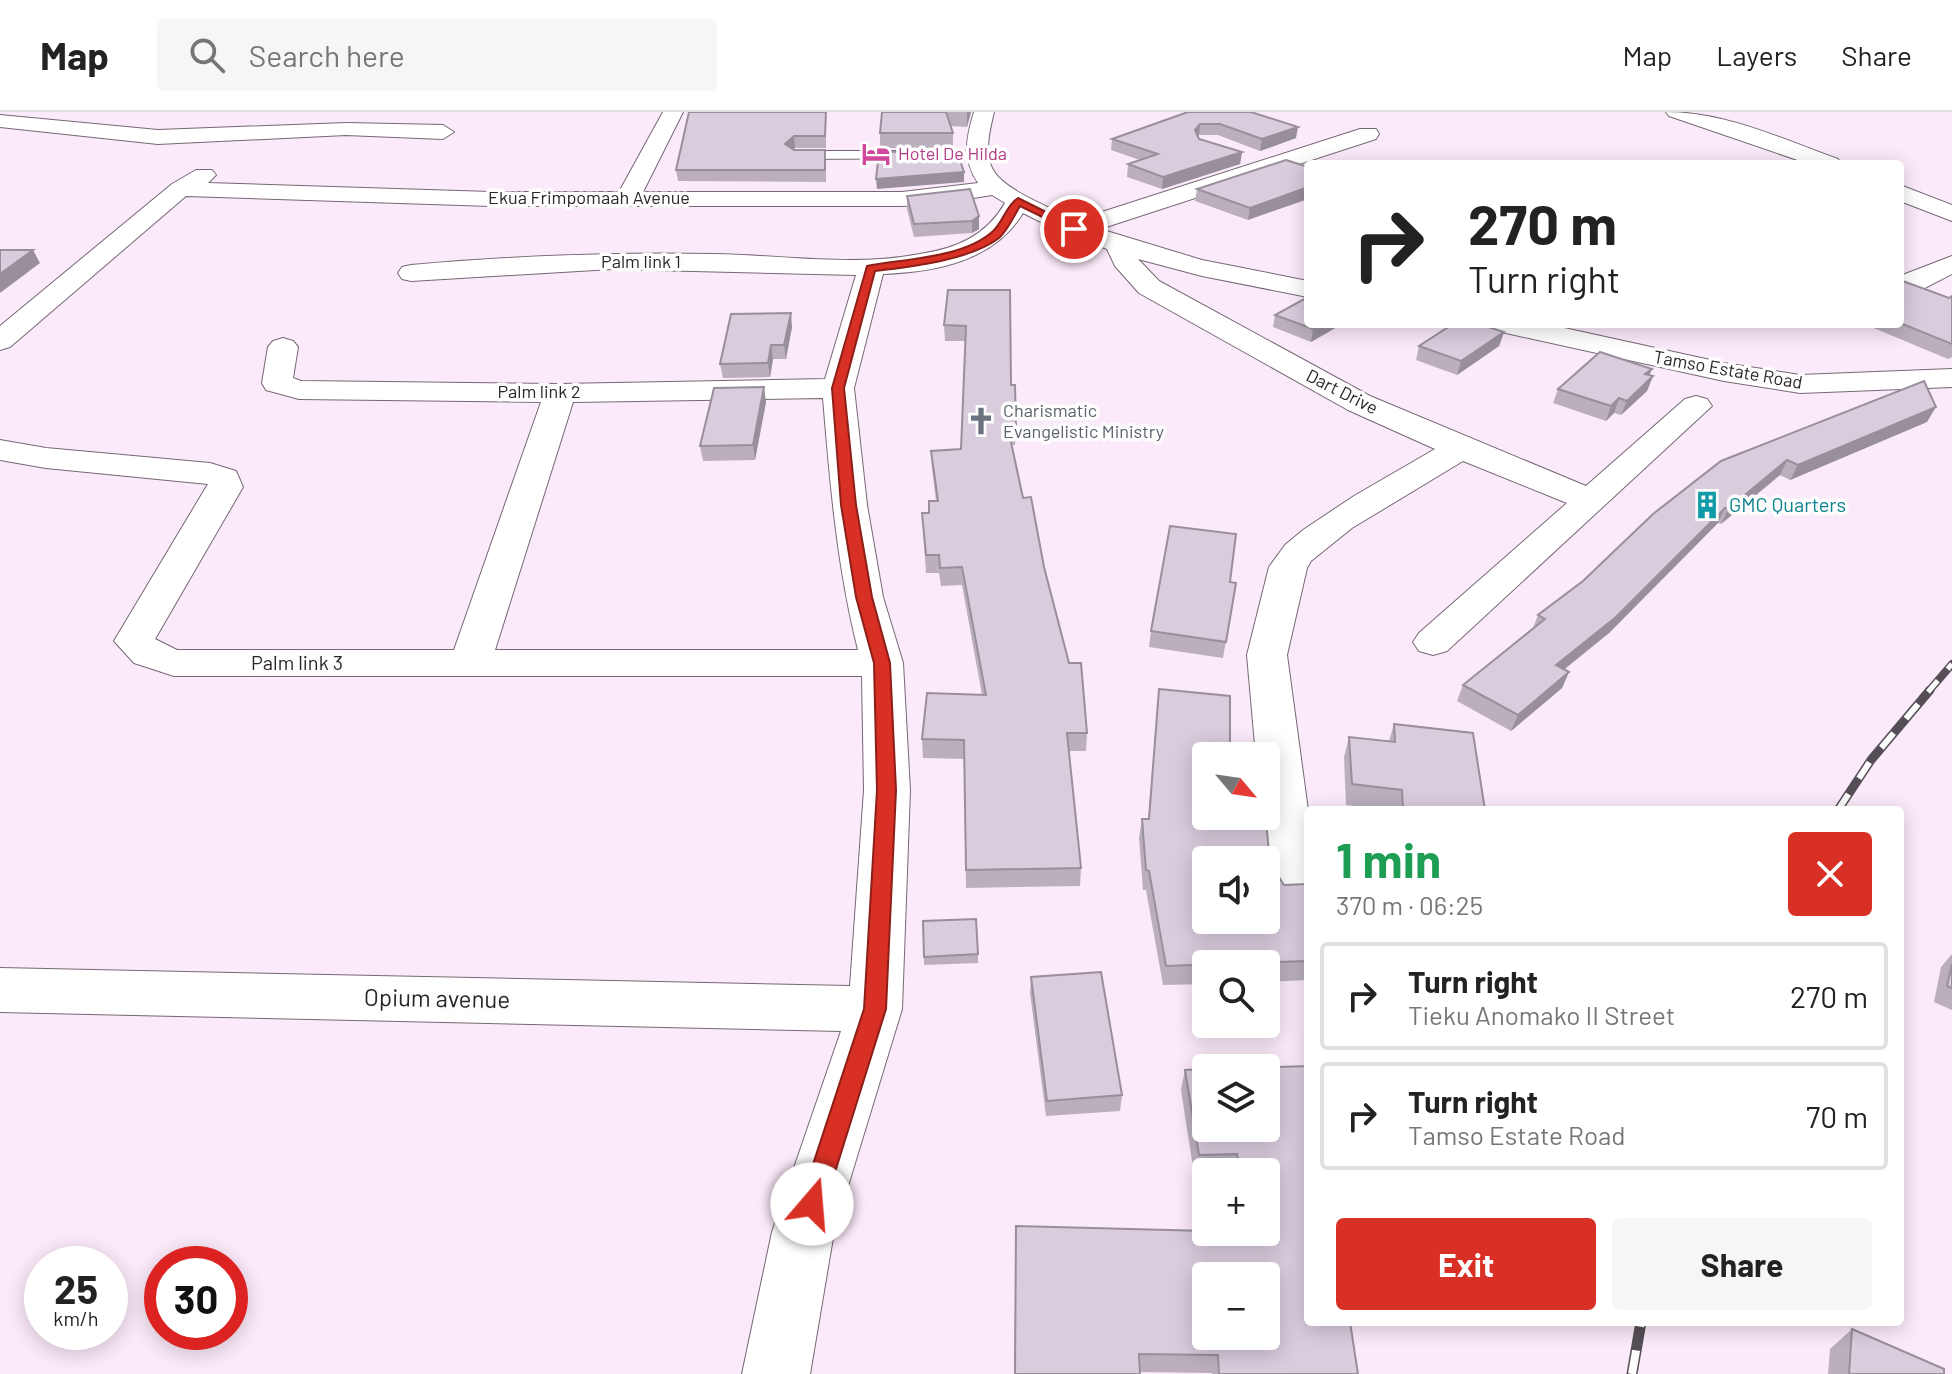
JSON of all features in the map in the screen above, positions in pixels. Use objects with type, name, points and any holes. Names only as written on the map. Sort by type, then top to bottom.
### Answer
[{"type":"street","points":[[418,194],[443,132],[461,112]]},
{"type":"street","points":[[628,198],[673,112]]},
{"type":"street","points":[[984,112],[977,155],[982,172],[1008,194],[1074,229],[1119,245],[1246,279],[1304,288]]},
{"type":"street","points":[[1676,112],[1819,160]]},
{"type":"street","points":[[4,124],[158,137],[346,129],[443,132]]},
{"type":"street","points":[[0,341],[180,189],[279,131]]},
{"type":"street","points":[[1074,229],[1368,134]]},
{"type":"street","points":[[1234,152],[1275,165]]},
{"type":"street","name":"Ekua Frimpomaah Avenue","points":[[180,189],[418,194],[491,199],[931,198],[1008,194]]},
{"type":"street","name":"Palm link 1","points":[[411,273],[563,261],[732,262],[871,268],[916,263],[980,245],[998,233],[1008,194]]},
{"type":"street","points":[[1904,194],[1952,214]]},
{"type":"street","name":"Dart Drive","points":[[1119,245],[1124,260],[1149,287],[1359,403],[1591,500]]},
{"type":"street","points":[[1246,279],[1304,261]]},
{"type":"street","points":[[1904,284],[1909,285],[1952,264]]},
{"type":"street","points":[[776,1374],[803,1232],[875,1009],[887,790],[882,663],[864,597],[849,505],[838,388],[871,268]]},
{"type":"street","name":"Tamso Estate Road","points":[[1524,328],[1724,372],[1800,384],[1891,383],[1952,378]]},
{"type":"street","name":"Palm link 2","points":[[283,347],[277,383],[299,390],[560,393],[838,388]]},
{"type":"street","points":[[470,664],[560,393]]},
{"type":"street","points":[[1433,642],[1696,406]]},
{"type":"street","points":[[1293,882],[1267,655],[1288,567],[1293,557],[1316,536],[1461,448]]},
{"type":"street","name":"Palm link 3","points":[[0,450],[46,458],[210,473],[224,478],[226,487],[134,641],[148,654],[174,663],[882,663]]},
{"type":"street","name":"Opium avenue","points":[[0,990],[875,1009]]},
{"type":"lane","points":[[795,155],[977,155]]},
{"type":"building","points":[[689,112],[826,112],[825,136],[794,136],[785,144],[794,150],[825,150],[825,170],[676,170]]},
{"type":"building","points":[[882,112],[946,112],[953,133],[880,133]]},
{"type":"building","points":[[1188,112],[1251,112],[1298,127],[1262,139],[1220,124],[1200,124],[1195,130],[1199,139],[1242,152],[1163,177],[1128,164],[1158,154],[1112,139]]},
{"type":"building","points":[[957,151],[964,172],[876,179],[879,152]]},
{"type":"building","points":[[1286,160],[1304,166],[1304,188],[1250,208],[1197,189]]},
{"type":"building","points":[[970,189],[979,216],[972,221],[914,224],[907,196]]},
{"type":"building","points":[[0,250],[33,250],[0,274]]},
{"type":"building","points":[[1904,281],[1949,298],[1952,296],[1952,344],[1904,325]]},
{"type":"building","points":[[948,290],[1010,290],[1011,385],[1015,385],[1016,428],[1008,428],[1023,498],[1031,497],[1044,567],[1069,663],[1081,663],[1087,733],[1067,733],[1081,868],[966,870],[964,740],[922,739],[927,693],[986,695],[962,567],[940,568],[939,555],[926,555],[922,513],[929,513],[929,501],[938,501],[931,451],[961,449],[966,326],[944,325]]},
{"type":"building","points":[[1304,299],[1304,326],[1275,315]]},
{"type":"building","points":[[791,313],[784,345],[771,345],[768,363],[720,364],[731,314]]},
{"type":"building","points":[[1447,328],[1492,328],[1504,332],[1461,361],[1419,346]]},
{"type":"building","points":[[1600,352],[1652,369],[1645,374],[1653,376],[1627,401],[1619,398],[1611,406],[1558,389]]},
{"type":"building","points":[[1924,381],[1936,407],[1798,465],[1787,460],[1728,509],[1725,508],[1616,617],[1556,665],[1569,672],[1518,715],[1463,685],[1545,619],[1538,615],[1583,581],[1653,514],[1721,461]]},
{"type":"building","points":[[764,387],[753,445],[700,446],[714,388]]},
{"type":"building","points":[[1170,526],[1236,534],[1230,582],[1236,583],[1226,642],[1151,631]]},
{"type":"building","points":[[1159,689],[1230,696],[1230,742],[1192,742],[1192,830],[1267,830],[1268,846],[1192,846],[1192,934],[1280,934],[1280,879],[1284,885],[1304,884],[1304,961],[1280,962],[1280,950],[1192,950],[1192,965],[1166,966],[1149,871],[1146,870],[1142,819],[1149,819]]},
{"type":"building","points":[[1394,724],[1473,733],[1484,806],[1403,806],[1402,790],[1352,784],[1349,737],[1395,742]]},
{"type":"building","points":[[976,919],[978,954],[924,957],[923,921]]},
{"type":"building","points":[[1952,964],[1952,988],[1947,986]]},
{"type":"building","points":[[1101,972],[1122,1095],[1047,1101],[1031,977]]},
{"type":"building","points":[[1304,1066],[1304,1326],[1351,1326],[1358,1374],[1219,1374],[1218,1355],[1139,1354],[1140,1374],[1015,1374],[1016,1226],[1192,1231],[1192,1246],[1280,1246],[1280,1158],[1238,1158],[1237,1154],[1199,1155],[1197,1142],[1280,1142],[1280,1067]]},
{"type":"building","points":[[1185,1070],[1192,1070],[1192,1112]]},
{"type":"building","points":[[1852,1329],[1944,1369],[1944,1374],[1849,1374]]},
{"type":"railway","points":[[1928,692],[1952,664]]},
{"type":"railway","points":[[1841,806],[1871,760],[1930,690]]},
{"type":"railway","points":[[1632,1374],[1640,1326]]},
{"type":"place","name":"Hotel De Hilda","points":[[876,154]]},
{"type":"place","name":"Charismatic Evangelistic Ministry","points":[[981,421]]},
{"type":"place","name":"GMC Quarters","points":[[1707,505]]},
{"type":"route","points":[[812,1204],[875,1009],[887,790],[882,663],[864,597],[849,505],[838,388],[871,268],[916,263],[980,245],[998,233],[1018,201],[1074,229]]}]
